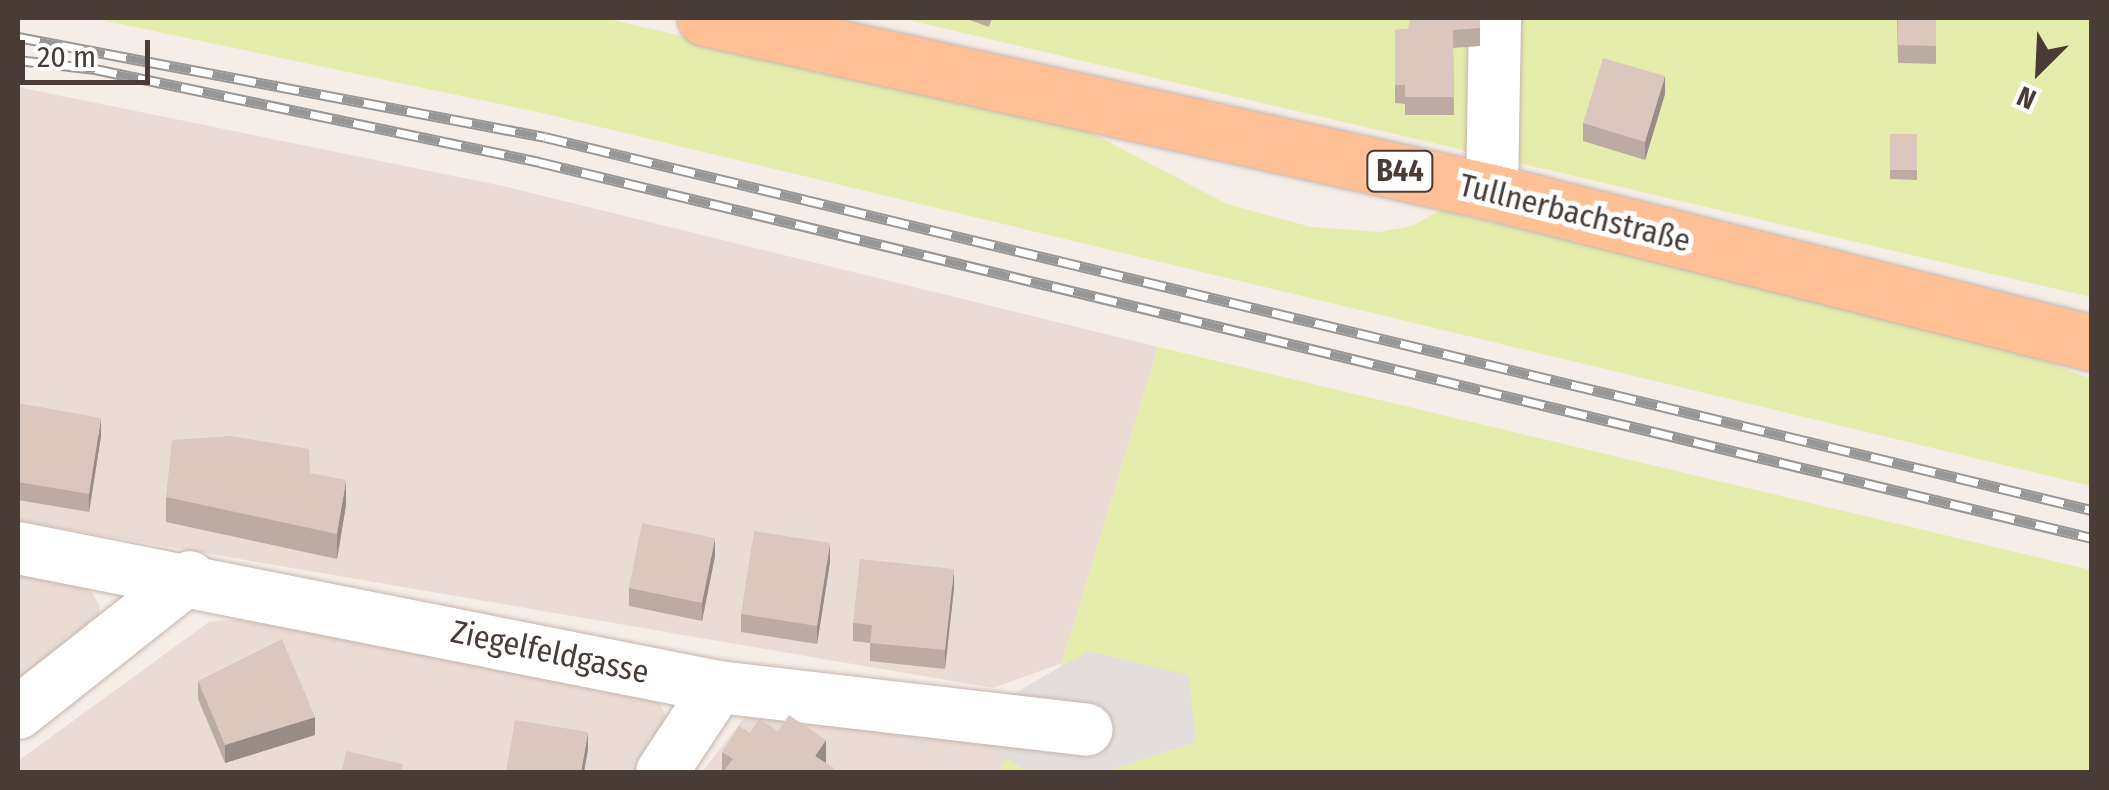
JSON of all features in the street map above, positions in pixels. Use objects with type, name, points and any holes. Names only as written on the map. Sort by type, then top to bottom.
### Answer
[{"type":"main road","name":"Tullnerbachstraße","points":[[705,18],[1492,192],[2092,343]]},
{"type":"street","points":[[1492,192],[1495,18]]},
{"type":"street","name":"Ziegelfeldgasse","points":[[18,548],[190,577],[718,686],[1087,730]]},
{"type":"street","points":[[18,713],[190,577]]},
{"type":"street","points":[[662,772],[718,686]]},
{"type":"shaded area","points":[[18,87],[503,186],[1158,347],[1062,663],[993,688],[18,521]]},
{"type":"shaded area","points":[[18,566],[87,584],[100,606],[95,636],[18,699]]},
{"type":"shaded area","points":[[241,619],[654,692],[667,718],[641,772],[18,772],[18,761],[209,622]]},
{"type":"shaded area","points":[[1088,651],[1189,675],[1196,742],[1104,772],[1029,772],[986,746],[1008,697]]},
{"type":"shaded area","points":[[748,713],[983,735],[1011,752],[999,772],[702,772]]},
{"type":"green space","points":[[92,18],[604,18],[1082,128],[1227,204],[1311,227],[1379,232],[1412,226],[1441,210],[1993,341],[2091,379],[2091,486],[542,113]]},
{"type":"green space","points":[[900,18],[2091,18],[2091,297]]},
{"type":"green space","points":[[1158,347],[2091,570],[2091,772],[999,772],[1062,663]]},
{"type":"building","points":[[1410,18],[1480,18],[1480,28],[1453,30],[1454,97],[1405,97],[1405,85],[1395,85],[1395,30],[1408,29]]},
{"type":"building","points":[[1898,18],[1936,18],[1936,46],[1898,45]]},
{"type":"building","points":[[1603,58],[1665,76],[1645,142],[1583,123]]},
{"type":"building","points":[[1890,134],[1917,134],[1917,170],[1890,170]]},
{"type":"building","points":[[18,403],[101,418],[89,494],[18,482]]},
{"type":"building","points":[[231,436],[309,449],[310,473],[346,480],[337,534],[166,497],[172,440]]},
{"type":"building","points":[[642,523],[715,538],[702,603],[629,588]]},
{"type":"building","points":[[754,531],[830,543],[817,626],[741,614]]},
{"type":"building","points":[[860,559],[954,569],[945,650],[870,643],[872,625],[853,623]]},
{"type":"building","points":[[282,639],[315,717],[225,745],[198,681]]},
{"type":"building","points":[[789,715],[826,740],[815,756],[834,768],[831,772],[723,772],[733,759],[722,752],[739,726],[750,733],[759,719],[778,731]]},
{"type":"building","points":[[515,720],[588,732],[581,772],[506,772]]},
{"type":"building","points":[[346,751],[403,764],[401,772],[342,772]]},
{"type":"railway","points":[[18,37],[545,137],[2092,510]]},
{"type":"railway","points":[[18,60],[95,69],[539,162],[2092,538]]}]
